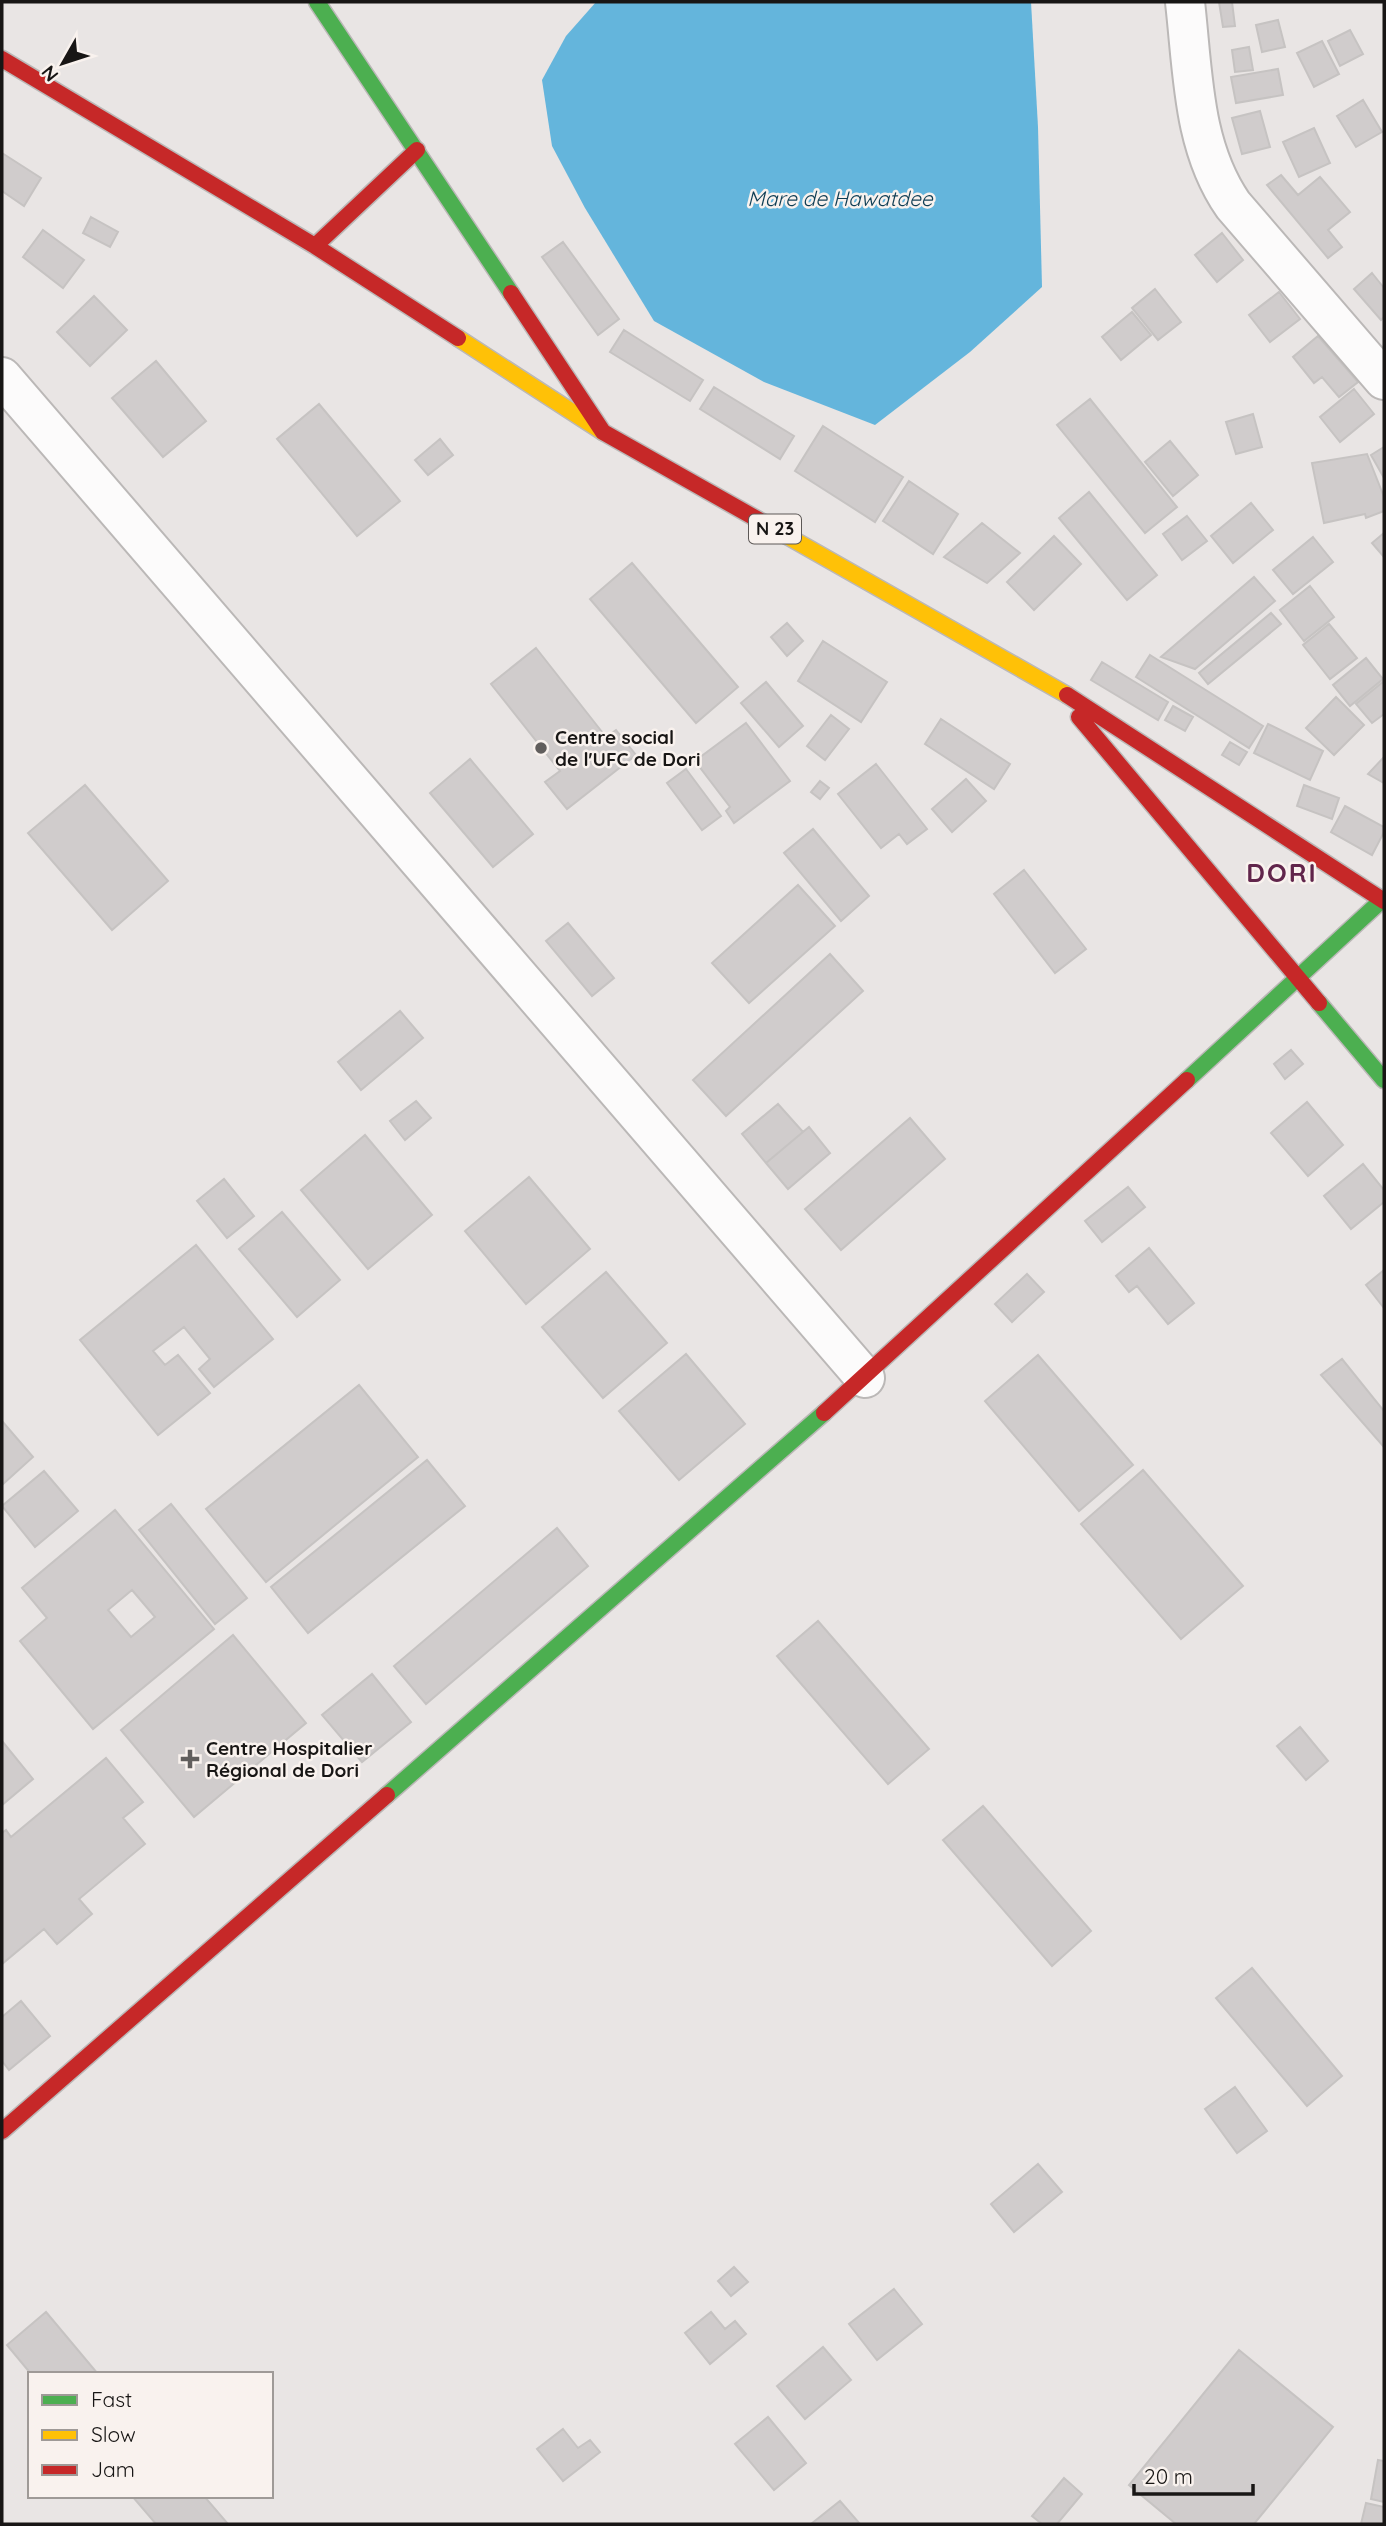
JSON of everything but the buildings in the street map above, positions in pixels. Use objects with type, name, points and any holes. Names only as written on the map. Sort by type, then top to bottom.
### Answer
[{"type":"main road","name":"N 23","points":[[317,2],[603,432],[1050,684],[1383,900]]},
{"type":"main road","points":[[2,60],[315,246],[603,432]]},
{"type":"main road","points":[[315,246],[417,150]]},
{"type":"main road","points":[[1050,684],[1384,1080]]},
{"type":"main road","points":[[2,2131],[865,1378],[1298,975],[1383,900]]},
{"type":"street","points":[[1185,2],[1201,136],[1223,191],[1384,380]]},
{"type":"street","points":[[2,377],[865,1378]]},
{"type":"water","name":"Mare de Hawatdee","points":[[596,2],[1031,2],[1038,127],[1042,287],[970,352],[875,425],[764,382],[654,321],[585,208],[552,146],[542,80],[566,36]]},
{"type":"traffic: fast","points":[[317,2],[511,293]]},
{"type":"traffic: fast","points":[[1187,1080],[1382,900]]},
{"type":"traffic: fast","points":[[1319,1003],[1384,1080]]},
{"type":"traffic: fast","points":[[387,1795],[824,1413]]},
{"type":"traffic: slow","points":[[458,338],[603,432]]},
{"type":"traffic: slow","points":[[787,536],[1067,695]]},
{"type":"traffic: jam","points":[[2,59],[315,246],[458,338]]},
{"type":"traffic: jam","points":[[315,246],[417,150]]},
{"type":"traffic: jam","points":[[511,293],[603,432],[787,536]]},
{"type":"traffic: jam","points":[[1067,695],[1384,901]]},
{"type":"traffic: jam","points":[[1079,717],[1319,1003]]},
{"type":"traffic: jam","points":[[824,1413],[1187,1080]]},
{"type":"traffic: jam","points":[[2,2131],[387,1795]]},
{"type":"place","name":"Centre social de l'UFC de Dori","points":[[541,748]]},
{"type":"place","name":"Centre Hospitalier Régional de Dori","points":[[190,1759]]},
{"type":"district","name":"DORI","points":[[1282,873]]}]
